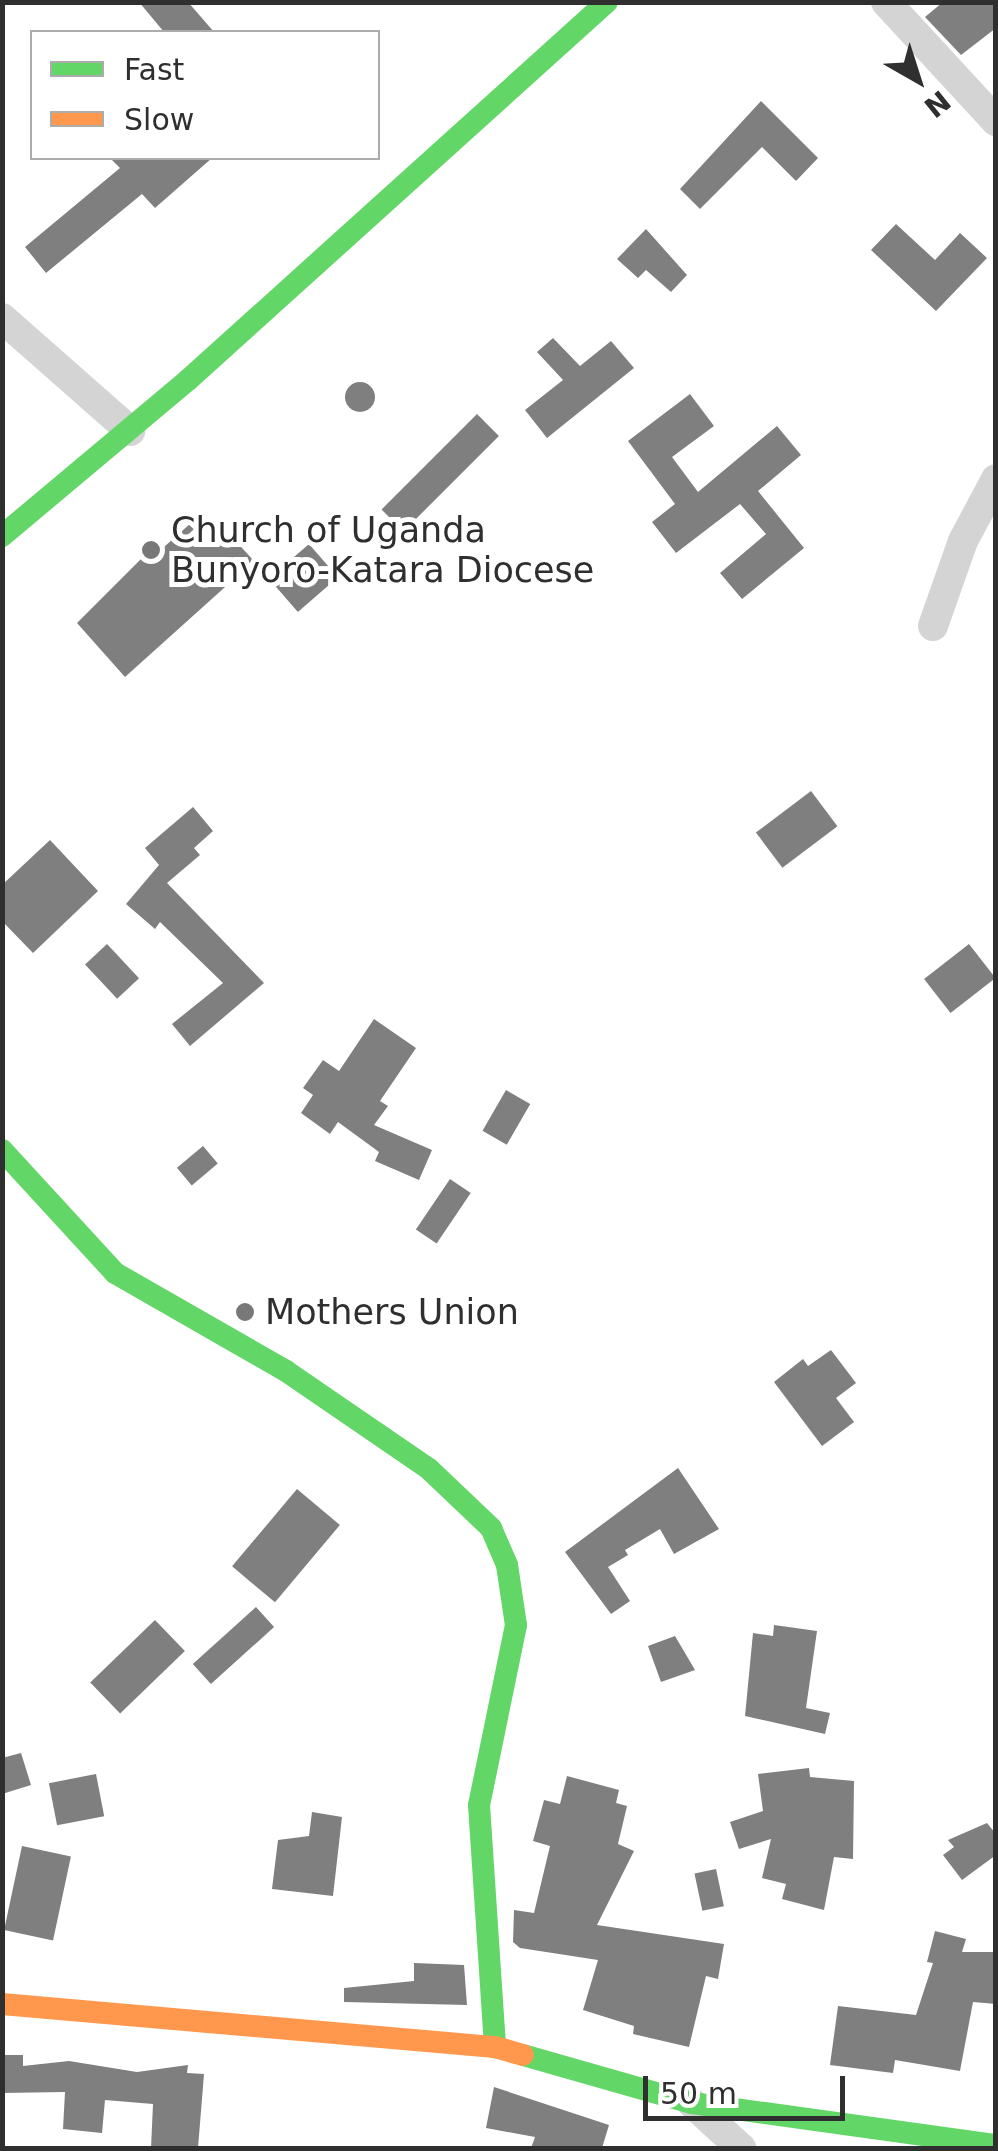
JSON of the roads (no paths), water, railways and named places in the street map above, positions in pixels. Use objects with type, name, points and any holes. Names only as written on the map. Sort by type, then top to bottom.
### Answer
[{"type":"street","points":[[2,536],[130,431],[606,2]]},
{"type":"street","points":[[886,2],[996,122]]},
{"type":"street","points":[[2,318],[130,431]]},
{"type":"street","points":[[934,626],[962,541],[996,479]]},
{"type":"street","points":[[2,506],[40,506]]},
{"type":"street","points":[[2,1150],[115,1273],[302,1382],[429,1469],[491,1528],[506,1565],[516,1624],[478,1805],[495,2047]]},
{"type":"street","points":[[2,2004],[495,2047],[692,2102],[996,2145]]},
{"type":"street","points":[[692,2102],[741,2148]]},
{"type":"place","name":"Church of Uganda Bunyoro-Katara Diocese","points":[[151,550]]},
{"type":"place","name":"Mothers Union","points":[[245,1312]]}]
